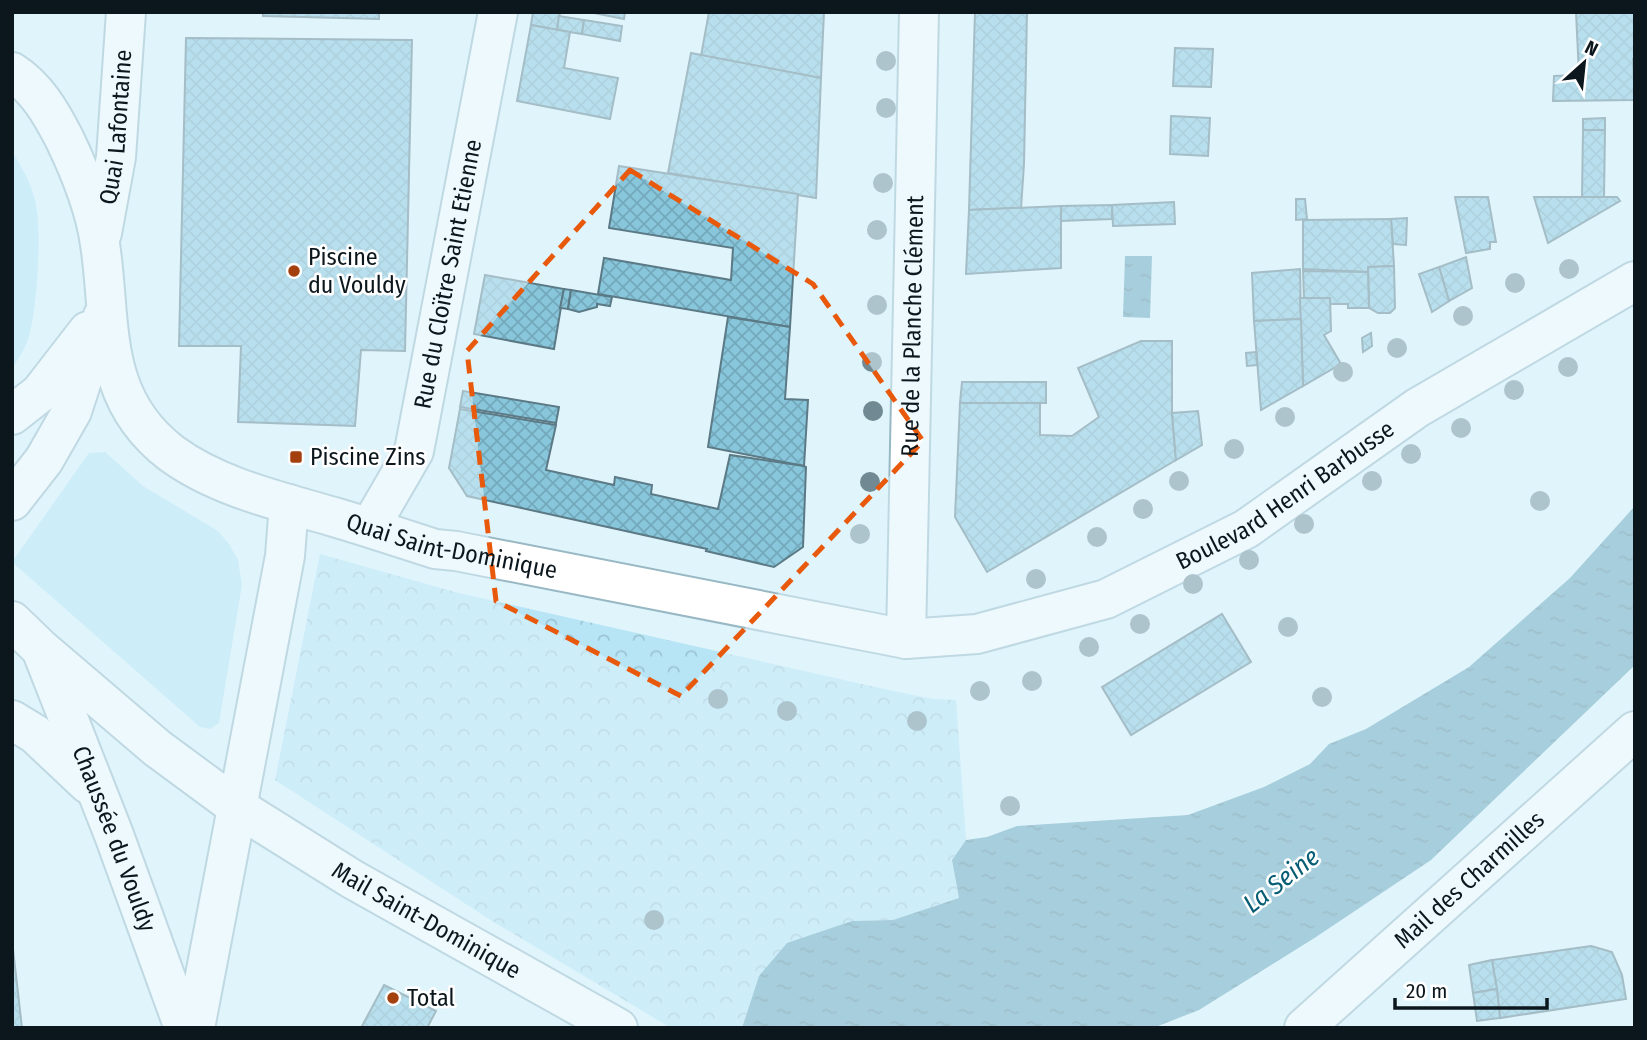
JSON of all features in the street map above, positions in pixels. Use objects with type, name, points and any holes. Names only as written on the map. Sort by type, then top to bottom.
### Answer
[{"type":"main road","name":"Quai Lafontaine","points":[[100,242],[116,157],[126,12]]},
{"type":"main road","name":"Rue du Cloïtre Saint Etienne","points":[[370,527],[414,451],[498,12]]},
{"type":"main road","name":"Rue de la Planche Clément","points":[[906,639],[919,12]]},
{"type":"main road","points":[[12,72],[24,80],[50,111],[79,170],[100,242]]},
{"type":"main road","name":"Quai Saint-Dominique","points":[[100,242],[109,344],[120,384],[140,421],[170,452],[208,476],[435,549],[906,639]]},
{"type":"main road","name":"Boulevard Henri Barbusse","points":[[906,639],[977,634],[1106,599],[1246,529],[1417,408],[1635,281]]},
{"type":"main road","points":[[12,415],[40,393],[106,307]]},
{"type":"main road","points":[[12,501],[44,460],[72,411],[106,307]]},
{"type":"main road","points":[[195,1028],[285,556],[289,504]]},
{"type":"main road","name":"Mail Saint-Dominique","points":[[12,621],[157,748],[237,807],[363,886],[618,1028]]},
{"type":"main road","name":"Chaussée du Vouldy","points":[[41,649],[98,794],[184,1028]]},
{"type":"main road","points":[[12,720],[35,734],[98,794]]},
{"type":"main road","name":"Mail des Charmilles","points":[[1304,1028],[1635,731]]},
{"type":"highlighted area","points":[[630,170],[813,284],[923,441],[681,696],[496,601],[467,351]]},
{"type":"green space","points":[[12,152],[34,195],[39,241],[30,333],[12,368]]},
{"type":"green space","points":[[105,452],[143,486],[218,531],[238,560],[242,585],[219,723],[210,729],[200,727],[12,562],[89,453]]},
{"type":"green space","points":[[320,554],[455,592],[884,689],[933,699],[956,700],[966,840],[952,860],[959,898],[893,920],[852,921],[759,976],[742,1028],[671,1028],[492,921],[275,780]]},
{"type":"water","points":[[1125,256],[1152,256],[1150,318],[1123,317]]},
{"type":"water","name":"La Seine","points":[[1635,506],[1635,665],[1431,860],[1316,937],[1199,1010],[1153,1028],[742,1028],[759,976],[787,943],[852,921],[893,920],[959,898],[952,860],[966,840],[987,837],[1017,826],[1188,815],[1264,787],[1310,764],[1329,744],[1366,729],[1469,667],[1570,578]]},
{"type":"building","points":[[263,12],[379,12],[379,19],[263,16]]},
{"type":"building","points":[[533,12],[560,12],[557,30],[531,25]]},
{"type":"building","points":[[589,12],[625,12],[624,19]]},
{"type":"building","points":[[709,12],[824,12],[821,78],[701,56]]},
{"type":"building","points":[[975,12],[1027,12],[1021,208],[969,210]]},
{"type":"building","points":[[1576,12],[1635,12],[1635,100],[1553,101],[1554,76],[1579,75]]},
{"type":"building","points":[[559,16],[584,20],[582,34],[557,30]]},
{"type":"building","points":[[584,20],[622,26],[620,41],[582,34]]},
{"type":"building","points":[[531,25],[570,32],[564,68],[618,78],[610,119],[517,101]]},
{"type":"building","name":"Piscine du Vouldy","points":[[186,38],[412,40],[405,351],[361,350],[355,426],[238,422],[241,346],[179,346]]},
{"type":"building","points":[[1175,48],[1213,49],[1211,87],[1173,86]]},
{"type":"building","points":[[691,53],[821,78],[816,198],[668,173]]},
{"type":"building","points":[[1171,116],[1210,118],[1208,156],[1170,154]]},
{"type":"building","points":[[1605,118],[1605,130],[1583,130],[1583,119]]},
{"type":"building","points":[[1583,130],[1605,130],[1604,197],[1582,197]]},
{"type":"building","points":[[619,166],[798,194],[790,327],[598,294],[604,258],[731,280],[733,248],[609,228]]},
{"type":"building","points":[[1455,197],[1488,197],[1496,242],[1490,242],[1490,249],[1466,253]]},
{"type":"building","points":[[1534,197],[1617,197],[1620,201],[1548,243]]},
{"type":"building","points":[[1296,199],[1305,199],[1307,219],[1296,220]]},
{"type":"building","points":[[1174,202],[1175,224],[1113,226],[1112,205]]},
{"type":"building","points":[[1112,205],[1112,219],[1061,221],[1061,206]]},
{"type":"building","points":[[1061,206],[1061,268],[966,274],[969,210]]},
{"type":"building","points":[[1407,218],[1406,245],[1393,244],[1391,219]]},
{"type":"building","points":[[1391,219],[1394,266],[1368,267],[1368,272],[1303,269],[1303,220]]},
{"type":"building","points":[[1466,257],[1472,288],[1449,301],[1439,267]]},
{"type":"building","points":[[1394,266],[1395,308],[1390,313],[1378,313],[1369,308],[1368,267]]},
{"type":"building","points":[[1439,267],[1449,301],[1432,312],[1419,274]]},
{"type":"building","points":[[1300,269],[1301,319],[1254,321],[1252,273]]},
{"type":"building","points":[[1303,271],[1368,272],[1369,308],[1348,308],[1348,304],[1330,304],[1330,298],[1304,298]]},
{"type":"building","points":[[485,275],[564,289],[554,349],[474,334]]},
{"type":"building","points":[[564,289],[571,290],[568,309],[560,308]]},
{"type":"building","points":[[571,290],[612,297],[610,306],[597,304],[597,307],[579,312],[568,309]]},
{"type":"building","points":[[1300,298],[1330,298],[1331,331],[1324,335],[1341,364],[1303,386]]},
{"type":"building","points":[[728,317],[790,327],[785,399],[808,400],[804,466],[708,447]]},
{"type":"building","points":[[1301,319],[1303,386],[1261,410],[1254,321]]},
{"type":"building","points":[[1371,333],[1372,346],[1363,352],[1362,338]]},
{"type":"building","points":[[1141,341],[1172,341],[1172,413],[1176,460],[987,572],[955,517],[960,403],[1040,403],[1040,435],[1072,436],[1099,417],[1078,368]]},
{"type":"building","points":[[1256,352],[1257,365],[1247,366],[1246,353]]},
{"type":"building","points":[[962,382],[1046,382],[1046,403],[960,403]]},
{"type":"building","points":[[463,391],[559,407],[556,423],[460,407]]},
{"type":"building","points":[[460,409],[556,425],[546,470],[614,485],[615,477],[652,485],[651,494],[718,509],[730,455],[804,466],[803,547],[774,567],[706,551],[707,549],[467,496],[449,468]]},
{"type":"building","points":[[1198,411],[1202,445],[1176,460],[1172,413]]},
{"type":"building","points":[[1222,614],[1251,662],[1131,735],[1102,687]]},
{"type":"building","points":[[12,940],[22,1028],[12,1028]]},
{"type":"building","points":[[1591,946],[1612,952],[1622,975],[1626,999],[1500,1018],[1492,960]]},
{"type":"building","points":[[1492,960],[1497,989],[1473,993],[1469,965]]},
{"type":"building","name":"Total","points":[[384,985],[436,1011],[427,1028],[361,1028]]},
{"type":"building","points":[[1497,989],[1500,1018],[1477,1021],[1473,993]]},
{"type":"place","name":"Piscine du Vouldy","points":[[294,271]]},
{"type":"place","name":"Piscine Zins","points":[[296,457]]},
{"type":"place","name":"Total","points":[[393,998]]}]
